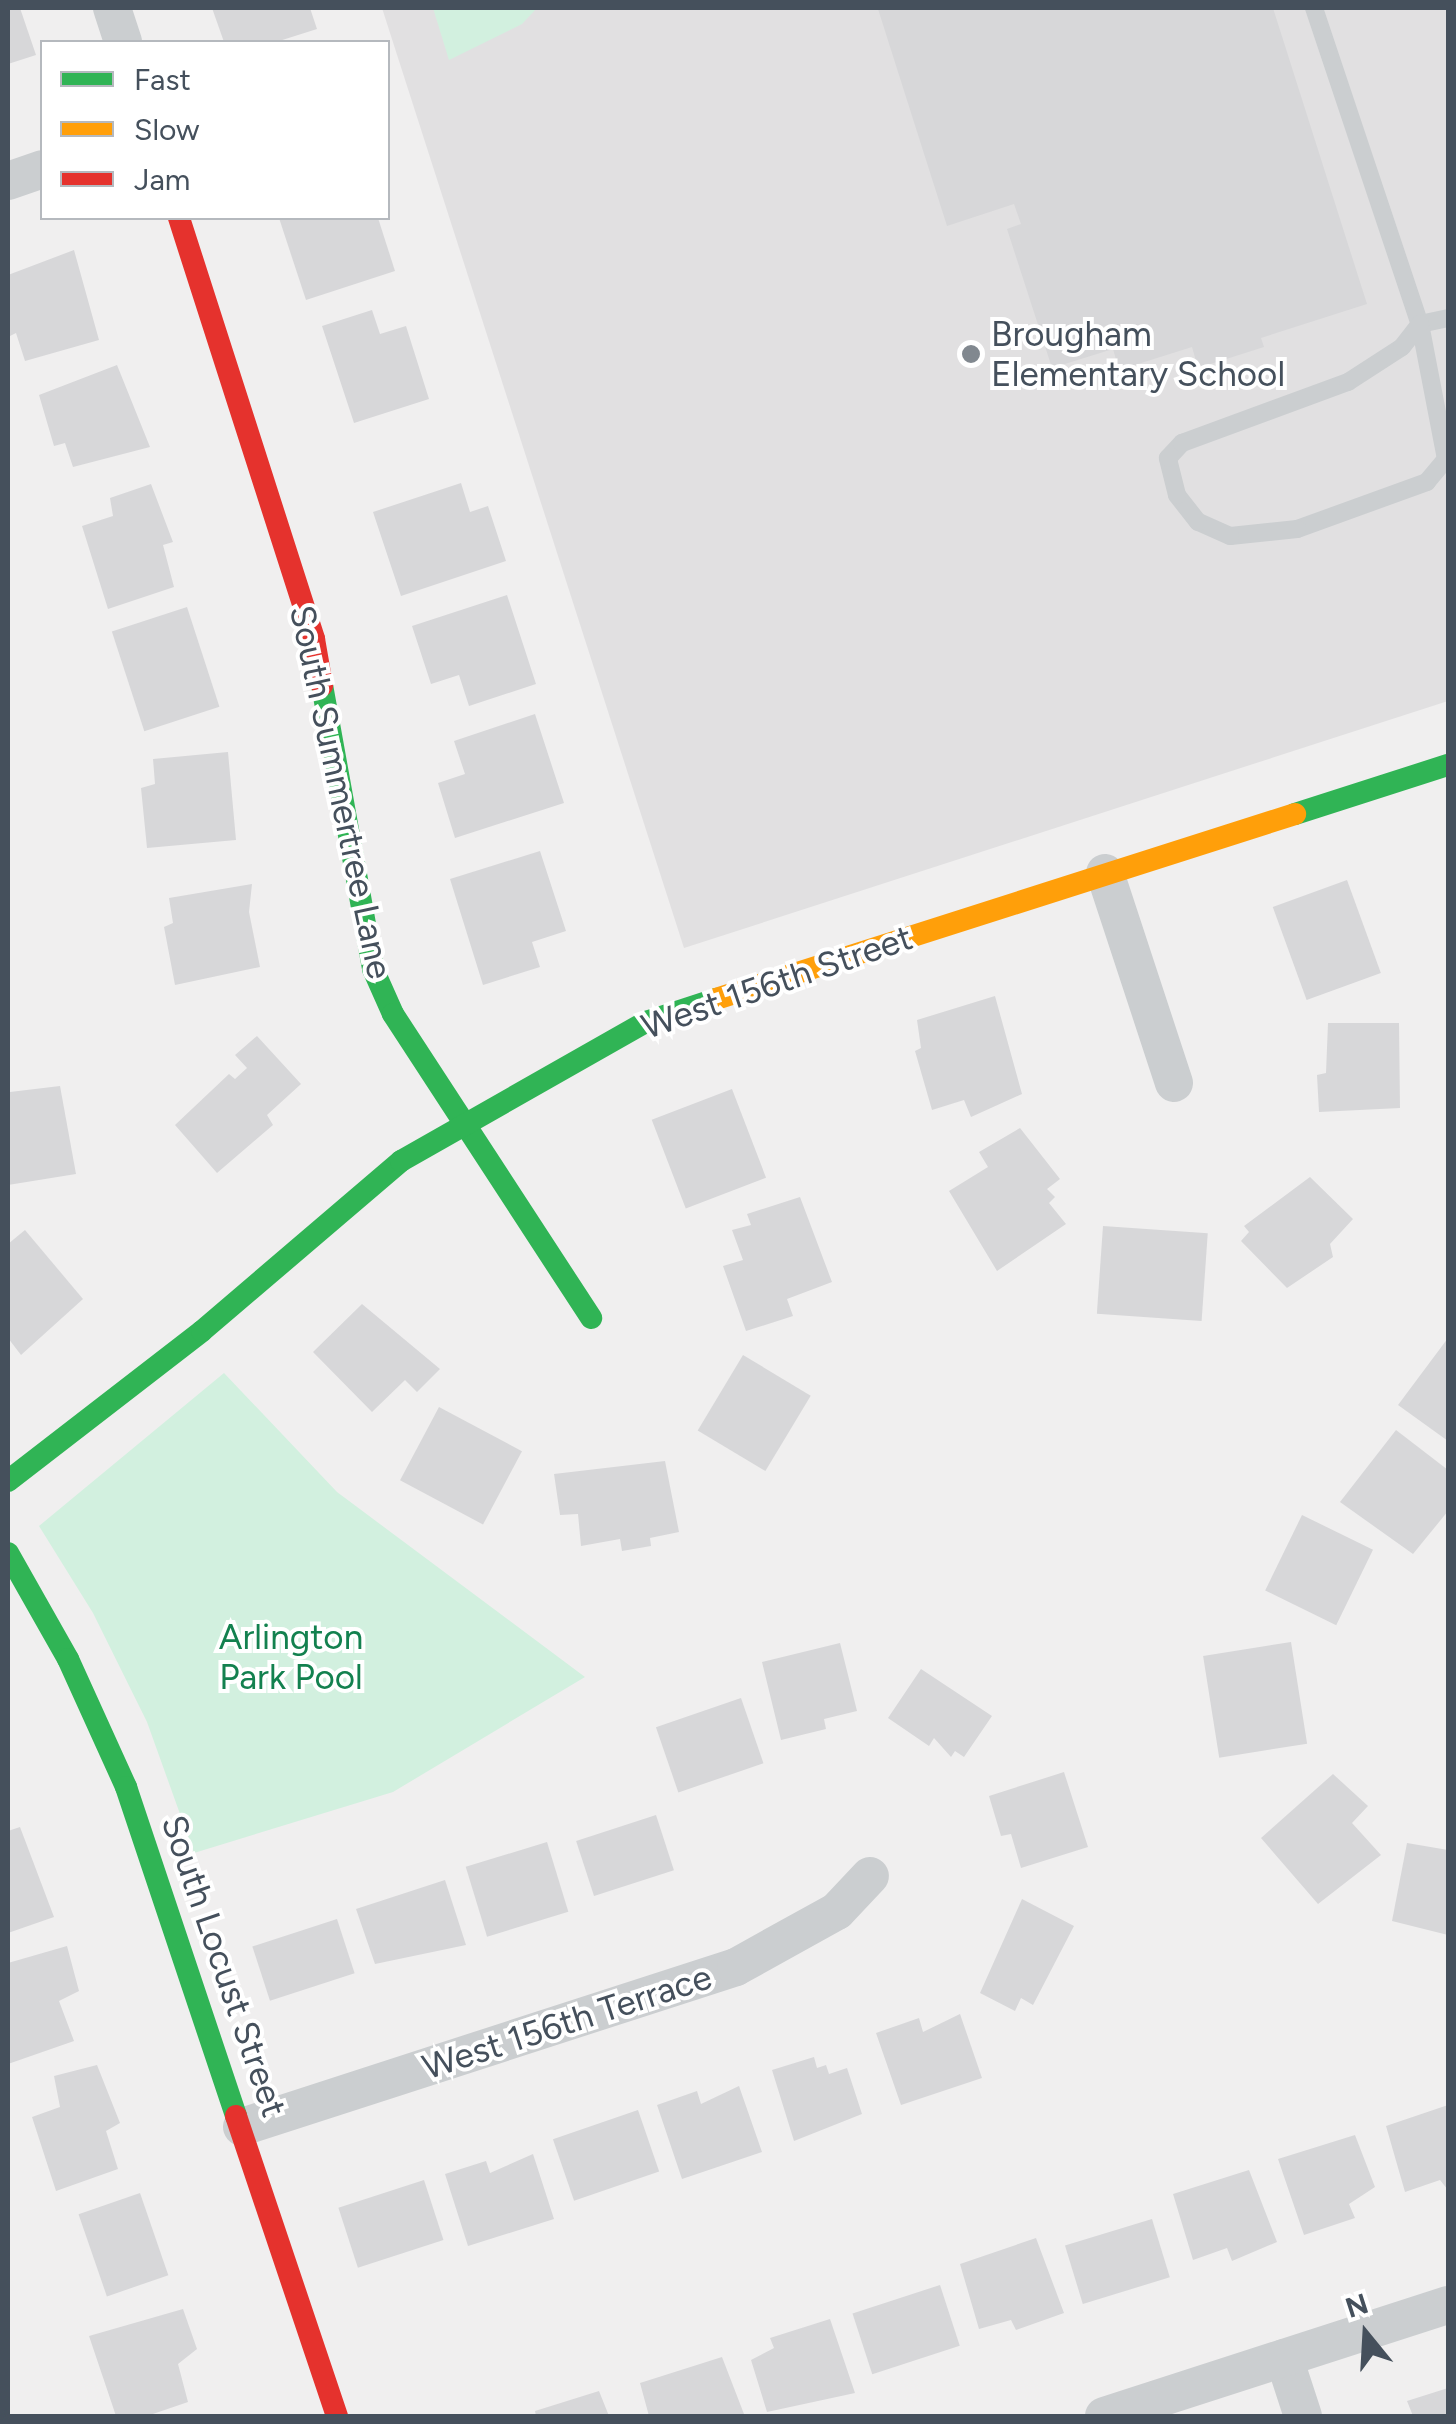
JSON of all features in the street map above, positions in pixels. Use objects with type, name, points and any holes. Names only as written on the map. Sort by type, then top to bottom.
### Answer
[{"type":"street","points":[[112,8],[122,40]]},
{"type":"street","points":[[8,181],[40,171]]},
{"type":"street","name":"South Summertree Lane","points":[[180,220],[314,640],[374,969],[393,1014],[462,1123]]},
{"type":"street","name":"West 156th Street","points":[[8,1482],[189,1342],[400,1160],[646,1022],[1448,765]]},
{"type":"street","points":[[1105,872],[1174,1083]]},
{"type":"street","points":[[462,1123],[591,1318]]},
{"type":"street","name":"South Locust Street","points":[[8,1553],[68,1660],[126,1787],[338,2416]]},
{"type":"street","name":"West 156th Terrace","points":[[242,2127],[736,1967],[837,1911],[870,1876]]},
{"type":"street","points":[[1104,2416],[1448,2305]]},
{"type":"street","points":[[1284,2358],[1303,2416]]},
{"type":"lane","points":[[1314,8],[1420,324],[1446,459],[1427,482],[1297,529],[1230,536],[1198,522],[1177,495],[1168,458],[1182,443],[1348,382],[1402,346],[1420,324],[1448,318]]},
{"type":"shaded area","name":"Brougham Elementary School","points":[[382,8],[1448,8],[1448,701],[684,948]]},
{"type":"green space","points":[[433,8],[537,8],[522,24],[449,60]]},
{"type":"green space","name":"Arlington Park Pool","points":[[224,1373],[337,1492],[585,1677],[393,1792],[194,1853],[147,1722],[93,1613],[39,1526]]},
{"type":"building","points":[[8,8],[20,8],[36,55],[8,64]]},
{"type":"building","points":[[212,8],[310,8],[317,29],[282,40],[223,40]]},
{"type":"building","points":[[866,8],[1273,8],[1367,304],[1261,338],[1264,347],[1198,368],[1192,347],[1119,370],[1113,349],[1052,368],[1007,229],[1021,224],[1014,204],[947,226],[878,9]]},
{"type":"building","points":[[280,220],[379,220],[395,271],[306,300]]},
{"type":"building","points":[[74,250],[99,340],[25,361],[16,333],[8,337],[8,275]]},
{"type":"building","points":[[372,310],[380,334],[406,326],[429,399],[354,423],[322,326]]},
{"type":"building","points":[[117,365],[150,447],[73,467],[65,443],[54,446],[39,395]]},
{"type":"building","points":[[461,483],[470,512],[488,506],[506,561],[401,596],[373,512]]},
{"type":"building","points":[[151,484],[173,542],[163,545],[174,587],[108,609],[82,526],[113,516],[110,498]]},
{"type":"building","points":[[507,595],[536,684],[469,706],[459,675],[431,684],[412,626]]},
{"type":"building","points":[[187,607],[219,707],[144,731],[112,631]]},
{"type":"building","points":[[535,714],[564,803],[455,838],[438,783],[465,774],[454,741]]},
{"type":"building","points":[[228,752],[236,840],[147,848],[141,788],[155,784],[153,759]]},
{"type":"building","points":[[540,851],[566,931],[532,942],[540,967],[483,985],[450,879]]},
{"type":"building","points":[[1347,880],[1381,973],[1307,1000],[1273,907]]},
{"type":"building","points":[[252,884],[249,912],[260,967],[175,985],[164,927],[173,923],[169,898]]},
{"type":"building","points":[[995,996],[1022,1094],[971,1117],[964,1100],[932,1110],[915,1051],[921,1048],[917,1020]]},
{"type":"building","points":[[1328,1023],[1399,1023],[1400,1108],[1319,1112],[1317,1075],[1326,1073]]},
{"type":"building","points":[[257,1036],[301,1084],[267,1115],[273,1125],[217,1173],[175,1125],[229,1074],[235,1079],[247,1068],[235,1055]]},
{"type":"building","points":[[60,1086],[76,1174],[8,1185],[10,1092]]},
{"type":"building","points":[[732,1089],[766,1178],[686,1209],[652,1120]]},
{"type":"building","points":[[1020,1128],[1060,1179],[1047,1189],[1055,1197],[1049,1203],[1066,1224],[997,1271],[949,1191],[988,1167],[979,1152]]},
{"type":"building","points":[[1310,1177],[1353,1219],[1330,1244],[1333,1257],[1287,1288],[1241,1241],[1249,1232],[1244,1226]]},
{"type":"building","points":[[800,1197],[832,1282],[787,1299],[793,1316],[746,1331],[723,1266],[743,1260],[732,1230],[751,1225],[747,1214]]},
{"type":"building","points":[[1103,1226],[1208,1233],[1202,1321],[1097,1314]]},
{"type":"building","points":[[25,1230],[83,1299],[21,1355],[8,1338],[8,1244]]},
{"type":"building","points":[[362,1304],[440,1369],[417,1392],[405,1380],[372,1412],[313,1352]]},
{"type":"building","points":[[1448,1338],[1448,1441],[1398,1405]]},
{"type":"building","points":[[743,1355],[811,1396],[765,1471],[698,1430]]},
{"type":"building","points":[[439,1407],[522,1451],[483,1524],[400,1480]]},
{"type":"building","points":[[1396,1430],[1448,1470],[1448,1511],[1413,1554],[1340,1502]]},
{"type":"building","points":[[665,1461],[679,1532],[650,1538],[651,1546],[622,1551],[620,1539],[581,1546],[578,1514],[560,1515],[554,1474]]},
{"type":"building","points":[[1302,1515],[1373,1550],[1336,1625],[1265,1590]]},
{"type":"building","points":[[1291,1642],[1307,1744],[1219,1758],[1203,1656]]},
{"type":"building","points":[[840,1643],[857,1711],[824,1719],[826,1729],[781,1740],[762,1662]]},
{"type":"building","points":[[921,1669],[992,1716],[964,1757],[955,1751],[951,1757],[934,1738],[929,1746],[888,1718]]},
{"type":"building","points":[[741,1698],[763,1763],[678,1793],[656,1727]]},
{"type":"building","points":[[1064,1772],[1088,1847],[1021,1868],[1011,1834],[1001,1836],[989,1796]]},
{"type":"building","points":[[1333,1774],[1368,1806],[1352,1823],[1381,1855],[1318,1904],[1261,1838]]},
{"type":"building","points":[[656,1815],[674,1870],[594,1896],[576,1841]]},
{"type":"building","points":[[20,1827],[54,1917],[8,1933],[8,1831]]},
{"type":"building","points":[[547,1842],[568,1912],[487,1937],[466,1867]]},
{"type":"building","points":[[1407,1843],[1448,1850],[1448,1935],[1392,1921]]},
{"type":"building","points":[[445,1880],[466,1945],[375,1964],[356,1909]]},
{"type":"building","points":[[1022,1899],[1074,1926],[1033,2005],[1021,1998],[1015,2011],[980,1993]]},
{"type":"building","points":[[337,1919],[355,1973],[270,2001],[252,1947]]},
{"type":"building","points":[[67,1946],[79,1991],[59,2001],[74,2041],[8,2064],[8,1963]]},
{"type":"building","points":[[960,2014],[982,2078],[901,2105],[876,2033],[919,2018],[923,2032]]},
{"type":"building","points":[[814,2057],[817,2068],[826,2065],[829,2074],[847,2068],[862,2114],[794,2141],[772,2070]]},
{"type":"building","points":[[97,2065],[120,2123],[106,2131],[118,2169],[56,2191],[32,2117],[60,2107],[54,2076]]},
{"type":"building","points":[[739,2086],[762,2152],[682,2179],[657,2105],[697,2091],[701,2104]]},
{"type":"building","points":[[1448,2105],[1448,2190],[1440,2180],[1405,2192],[1386,2126]]},
{"type":"building","points":[[638,2110],[659,2171],[574,2201],[553,2139]]},
{"type":"building","points":[[1355,2135],[1375,2187],[1349,2204],[1355,2218],[1304,2235],[1278,2159]]},
{"type":"building","points":[[533,2154],[554,2219],[468,2246],[445,2174],[486,2161],[490,2173]]},
{"type":"building","points":[[1249,2170],[1277,2242],[1232,2261],[1227,2248],[1193,2260],[1173,2194]]},
{"type":"building","points":[[424,2180],[443,2240],[358,2268],[338,2208]]},
{"type":"building","points":[[140,2193],[168,2275],[107,2296],[79,2214]]},
{"type":"building","points":[[1152,2219],[1170,2277],[1083,2304],[1065,2246]]},
{"type":"building","points":[[1036,2238],[1064,2313],[1016,2330],[1011,2320],[979,2329],[960,2264]]},
{"type":"building","points":[[940,2285],[960,2346],[872,2374],[853,2313]]},
{"type":"building","points":[[183,2309],[197,2349],[178,2364],[188,2402],[147,2416],[116,2416],[89,2336]]},
{"type":"building","points":[[830,2319],[855,2393],[767,2412],[751,2360],[774,2348],[770,2338]]},
{"type":"building","points":[[722,2357],[744,2414],[649,2416],[640,2383]]},
{"type":"building","points":[[1448,2388],[1448,2416],[1413,2416],[1407,2401]]},
{"type":"building","points":[[599,2391],[609,2416],[536,2416],[535,2411]]},
{"type":"traffic: fast","points":[[322,685],[373,969],[393,1014],[591,1318]]},
{"type":"traffic: fast","points":[[1295,814],[1448,765]]},
{"type":"traffic: fast","points":[[8,1481],[202,1331],[401,1161],[646,1022],[716,999]]},
{"type":"traffic: fast","points":[[8,1553],[68,1659],[126,1787],[236,2116]]},
{"type":"traffic: slow","points":[[716,999],[1295,814]]},
{"type":"traffic: jam","points":[[180,220],[314,639],[322,685]]},
{"type":"traffic: jam","points":[[236,2116],[337,2416]]},
{"type":"place","name":"Brougham Elementary School","points":[[971,354]]}]
